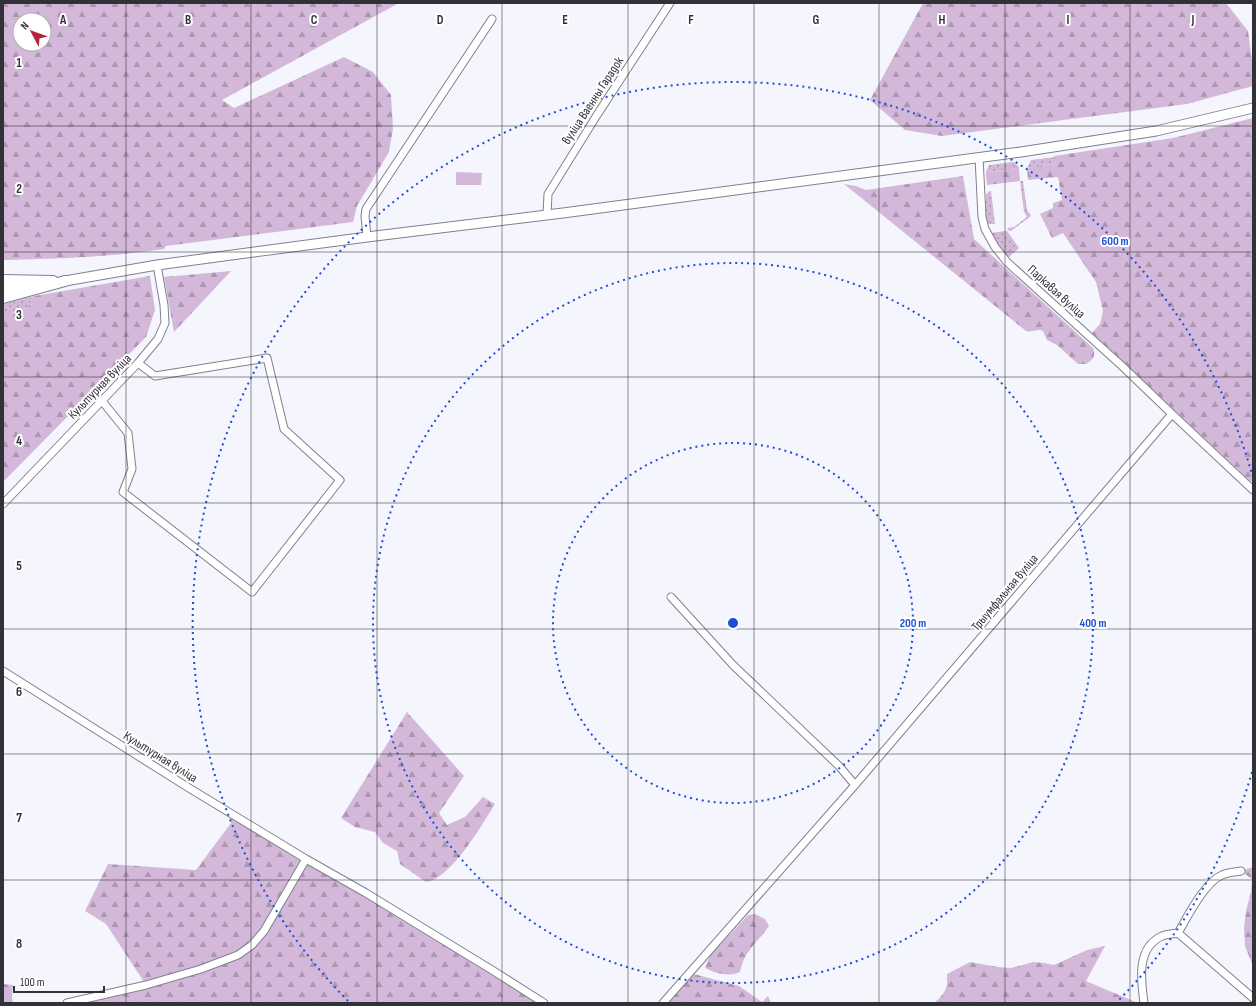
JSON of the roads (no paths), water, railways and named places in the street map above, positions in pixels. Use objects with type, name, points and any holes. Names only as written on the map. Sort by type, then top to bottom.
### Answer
[{"type":"highway","points":[[3,280],[65,281]]},
{"type":"highway","points":[[3,289],[65,281]]},
{"type":"highway","points":[[3,298],[65,281]]},
{"type":"main road","points":[[65,281],[158,265],[548,215],[979,157],[1156,131],[1253,108]]},
{"type":"street","name":"вуліца Ваенны Гарадок","points":[[548,215],[548,194],[597,115],[670,3]]},
{"type":"street","points":[[367,237],[365,216],[366,209],[492,19]]},
{"type":"street","name":"Паркавая вуліца","points":[[979,157],[984,229],[995,247],[1007,262],[1122,366],[1253,490]]},
{"type":"street","name":"Культурная вуліца","points":[[3,504],[138,363],[158,339],[165,323],[158,265]]},
{"type":"street","points":[[102,401],[128,433],[132,469],[123,492],[252,592],[340,480],[284,429],[267,358],[155,376],[138,363]]},
{"type":"street","name":"Трыумфальная вуліца","points":[[663,1003],[855,785],[1172,414]]},
{"type":"street","points":[[671,597],[733,665],[839,766],[855,785]]},
{"type":"street","name":"Культурная вуліца","points":[[3,671],[306,860],[366,893],[544,1003]]},
{"type":"street","points":[[67,1003],[146,985],[201,969],[238,955],[252,945],[264,931],[306,860]]},
{"type":"street","points":[[1144,1003],[1141,977],[1142,961],[1151,944],[1163,936],[1178,933],[1200,897],[1215,879],[1223,874],[1241,871]]},
{"type":"street","points":[[1178,933],[1253,998]]}]
